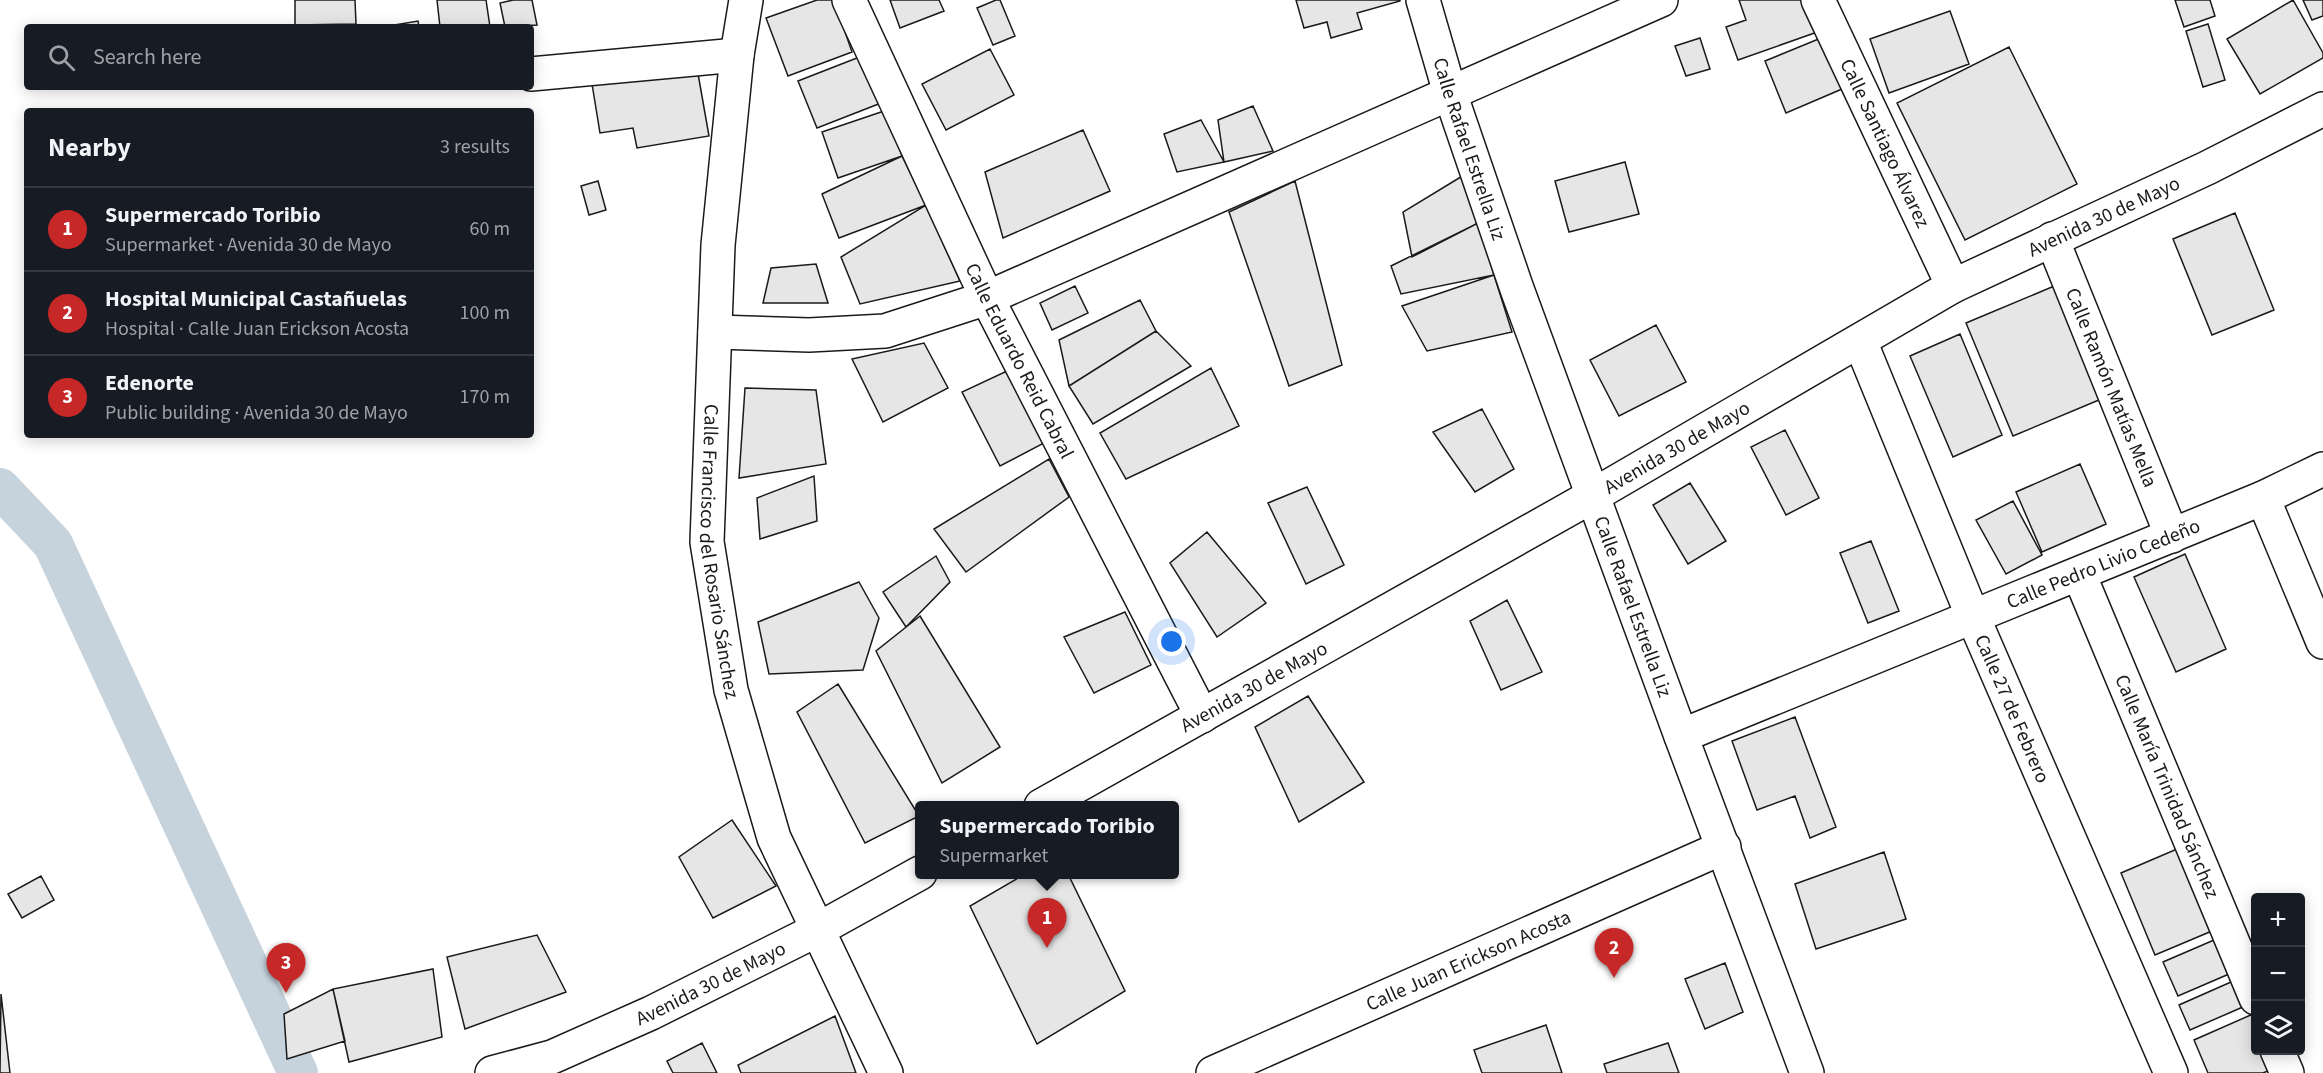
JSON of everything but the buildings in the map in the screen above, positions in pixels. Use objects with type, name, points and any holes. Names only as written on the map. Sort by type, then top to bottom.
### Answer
[{"type":"street","name":"Calle Francisco del Rosario Sánchez","points":[[746,0],[737,55],[718,245],[707,542],[731,690],[774,838],[886,1073]]},
{"type":"street","name":"Calle Eduardo Reid Cabral","points":[[849,0],[987,298],[1202,716]]},
{"type":"street","name":"Calle Rafael Estrella Liz","points":[[1423,0],[1450,93],[1517,289],[1807,1073]]},
{"type":"street","points":[[715,332],[809,335],[885,331],[987,298],[1661,0]]},
{"type":"street","name":"Calle Santiago Álvarez","points":[[1818,0],[1953,286]]},
{"type":"street","points":[[534,74],[737,55]]},
{"type":"street","name":"Avenida 30 de Mayo","points":[[1050,801],[1594,495],[1953,286],[2207,168],[2323,109]]},
{"type":"street","name":"Calle Ramón Matías Mella","points":[[2052,239],[2172,536]]},
{"type":"street","name":"Calle 27 de Febrero","points":[[1860,341],[1973,617],[2171,1073]]},
{"type":"street","name":"Calle Pedro Livio Cedeño","points":[[1681,736],[2172,536],[2323,470]]},
{"type":"street","points":[[2263,498],[2323,642]]},
{"type":"street","name":"Calle María Trinidad Sánchez","points":[[2079,574],[2251,986]]},
{"type":"street","name":"Calle Juan Erickson Acosta","points":[[1213,1073],[1724,847]]},
{"type":"street","name":"Avenida 30 de Mayo","points":[[492,1073],[552,1057],[651,1013],[819,929],[915,876]]},
{"type":"street","points":[[2279,1055],[2287,1073]]},
{"type":"waterway","points":[[0,488],[53,544],[298,1073]]},
{"type":"place","name":"Supermercado Toribio","points":[[1047,948]]},
{"type":"place","name":"Hospital Municipal Castañuelas","points":[[1614,978]]},
{"type":"place","name":"Edenorte","points":[[286,993]]}]
